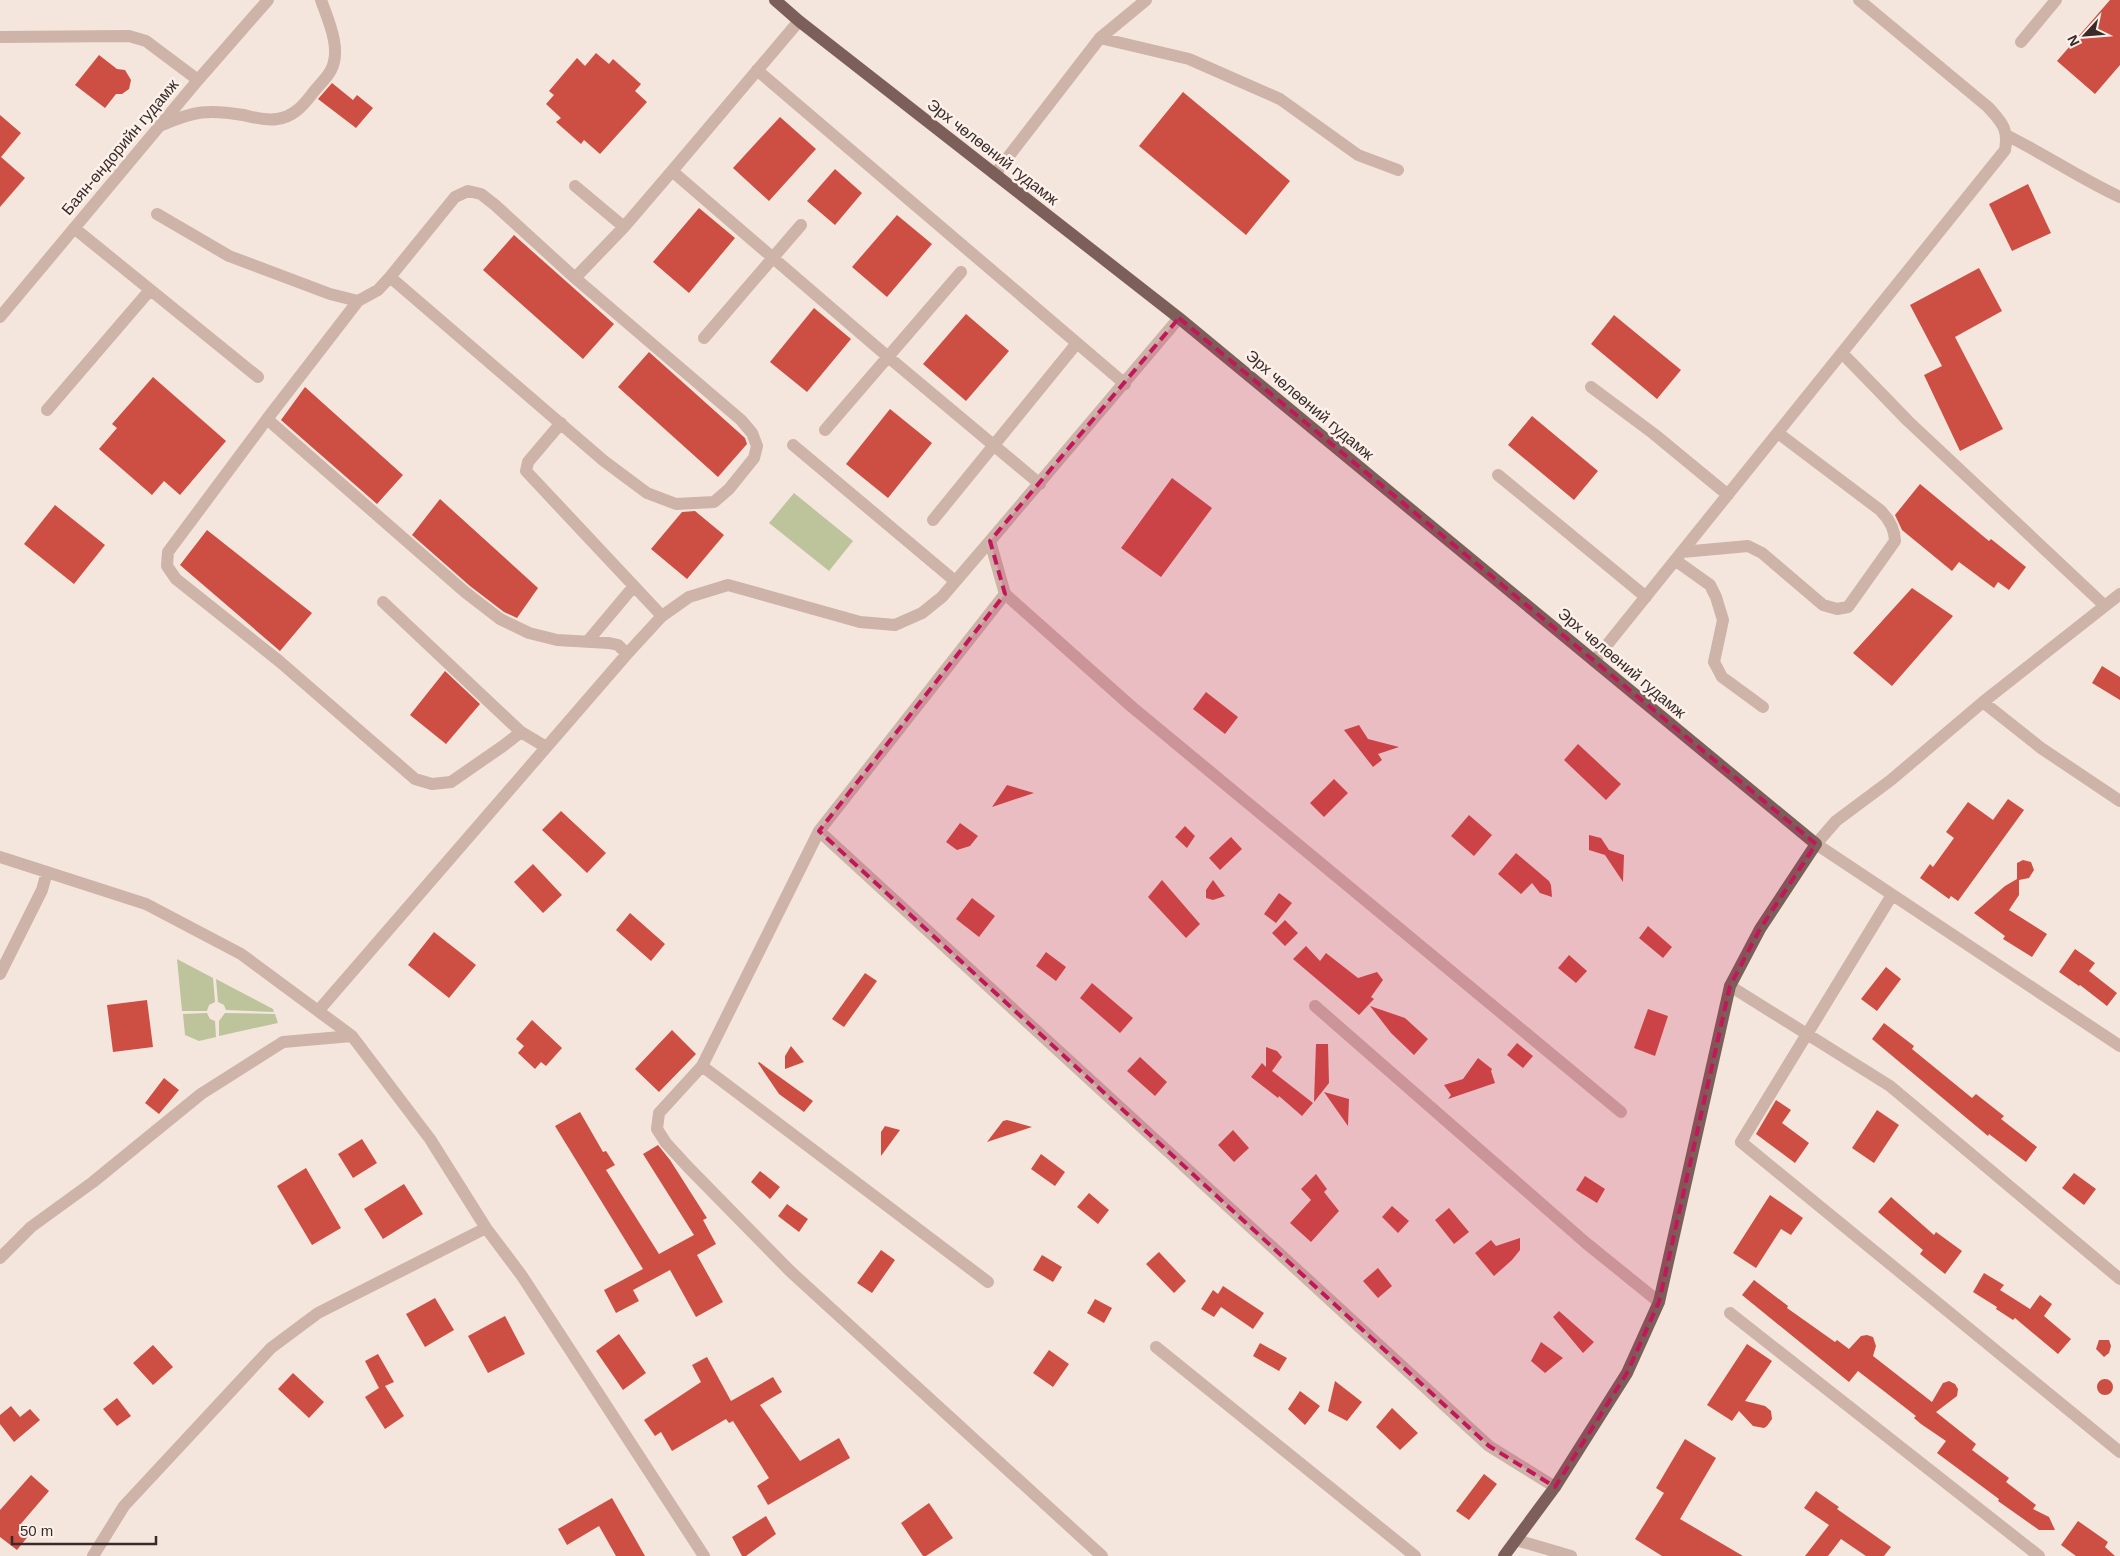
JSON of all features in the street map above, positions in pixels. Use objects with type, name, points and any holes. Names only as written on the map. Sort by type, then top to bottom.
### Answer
[{"type":"main road","name":"Эрх чөлөөний гудамж","points":[[775,0],[799,21],[1179,318],[1816,844]]},
{"type":"main road","points":[[1504,1556],[1555,1486],[1627,1373],[1659,1302],[1730,986],[1760,929],[1816,844]]},
{"type":"street","name":"Баян-өндорийн гудамж","points":[[0,317],[159,126],[268,0]]},
{"type":"street","points":[[159,126],[186,115],[209,110],[274,120],[286,117],[297,111],[331,69],[334,60],[334,44],[330,24],[321,0]]},
{"type":"street","points":[[995,174],[1100,38],[1146,0]]},
{"type":"street","points":[[1594,661],[2005,150],[2008,136],[2002,123],[1988,107],[1859,0]]},
{"type":"street","points":[[2021,42],[2056,0]]},
{"type":"street","points":[[576,278],[624,227],[799,21]]},
{"type":"street","points":[[0,37],[129,36],[146,41],[198,80]]},
{"type":"street","points":[[1100,38],[1189,59],[1280,99],[1358,156],[1398,170]]},
{"type":"street","points":[[757,70],[1125,384]]},
{"type":"street","points":[[2008,136],[2052,158],[2092,185],[2120,197]]},
{"type":"street","points":[[672,171],[887,356],[1040,484]]},
{"type":"street","points":[[575,186],[624,227]]},
{"type":"street","points":[[390,277],[604,461],[647,493],[676,504],[714,502],[729,489],[754,458],[757,446],[752,433],[741,420],[481,194],[468,192],[455,197],[378,290],[358,300],[168,552],[167,566],[176,579],[279,661],[415,779],[432,784],[451,782],[521,732]]},
{"type":"street","points":[[157,214],[229,256],[330,294],[358,300]]},
{"type":"street","points":[[704,338],[801,225]]},
{"type":"street","points":[[74,228],[258,377]]},
{"type":"street","points":[[825,430],[961,272]]},
{"type":"street","points":[[47,410],[150,290]]},
{"type":"street","points":[[319,1010],[662,616],[689,597],[728,585],[860,622],[895,625],[922,613],[942,597],[1125,384],[1179,318]]},
{"type":"street","points":[[933,520],[1077,343]]},
{"type":"street","points":[[1842,353],[1908,421],[2105,606]]},
{"type":"street","points":[[1591,387],[1654,434],[1728,495]]},
{"type":"street","points":[[267,419],[458,586],[500,619],[529,633],[557,640],[618,645],[627,654]]},
{"type":"street","points":[[561,424],[528,462],[526,471],[662,616]]},
{"type":"street","points":[[1678,556],[1748,546],[1762,554],[1823,605],[1836,609],[1848,607],[1895,541],[1895,533],[1889,520],[1880,510],[1778,433]]},
{"type":"street","points":[[793,445],[955,581]]},
{"type":"street","points":[[1498,475],[1646,597]]},
{"type":"street","points":[[990,541],[1005,594],[1132,707],[1621,1112]]},
{"type":"street","points":[[1678,556],[1710,585],[1716,597],[1723,620],[1714,662],[1722,677],[1763,707]]},
{"type":"street","points":[[587,642],[634,586]]},
{"type":"street","points":[[1005,594],[819,831],[702,1066],[659,1112],[657,1129],[666,1143],[790,1271],[1102,1556]]},
{"type":"street","points":[[2120,594],[1983,702],[1891,780],[1836,821],[1816,844],[2120,1046]]},
{"type":"street","points":[[383,602],[521,732],[546,747]]},
{"type":"street","points":[[1983,702],[2042,748],[2120,800]]},
{"type":"street","points":[[819,831],[1489,1446],[1555,1486]]},
{"type":"street","points":[[1,859],[146,904],[241,954],[352,1036],[430,1139],[486,1228],[522,1276],[704,1556]]},
{"type":"street","points":[[0,974],[42,890],[47,872]]},
{"type":"street","points":[[1892,895],[1741,1142],[2120,1452]]},
{"type":"street","points":[[1730,986],[1753,999],[1807,1036],[1890,1086],[2120,1279]]},
{"type":"street","points":[[1316,1006],[1586,1243],[1659,1302]]},
{"type":"street","points":[[0,1258],[31,1227],[93,1182],[201,1094],[283,1042],[352,1036]]},
{"type":"street","points":[[702,1066],[988,1282]]},
{"type":"street","points":[[93,1556],[124,1506],[271,1348],[318,1313],[486,1228]]},
{"type":"street","points":[[1730,1314],[2039,1556]]},
{"type":"street","points":[[1156,1347],[1414,1556]]},
{"type":"street","points":[[1516,1540],[1571,1556]]},
{"type":"highlighted area","points":[[1179,318],[1816,844],[1760,929],[1730,986],[1659,1302],[1627,1373],[1555,1487],[1489,1446],[819,831],[1005,594],[990,541]]},
{"type":"green space","points":[[794,493],[853,541],[829,571],[769,523]]},
{"type":"green space","points":[[177,959],[213,978],[215,1002],[209,1005],[207,1011],[182,1011]]},
{"type":"green space","points":[[216,979],[273,1009],[274,1012],[226,1010],[224,1005],[218,1002]]},
{"type":"green space","points":[[207,1013],[210,1019],[215,1021],[216,1037],[199,1041],[185,1035],[183,1014]]},
{"type":"green space","points":[[225,1013],[275,1014],[278,1023],[219,1036],[219,1021]]},
{"type":"building","points":[[2110,0],[2120,0],[2120,65],[2095,94],[2057,61]]},
{"type":"building","points":[[596,53],[609,64],[613,59],[641,84],[635,91],[647,102],[600,154],[584,140],[581,144],[556,122],[561,118],[546,104],[554,95],[549,91],[577,58],[585,66]]},
{"type":"building","points":[[99,55],[117,69],[125,70],[131,80],[129,89],[122,94],[116,94],[105,108],[75,85]]},
{"type":"building","points":[[332,83],[353,100],[357,95],[373,108],[356,128],[318,99]]},
{"type":"building","points":[[1183,92],[1290,181],[1246,235],[1139,146]]},
{"type":"building","points":[[0,115],[21,133],[1,157],[25,178],[0,207]]},
{"type":"building","points":[[780,117],[816,149],[769,201],[733,168]]},
{"type":"building","points":[[835,169],[862,193],[835,225],[807,201]]},
{"type":"building","points":[[2028,184],[2051,233],[2012,251],[1989,204]]},
{"type":"building","points":[[699,208],[735,238],[689,293],[653,262]]},
{"type":"building","points":[[897,215],[932,244],[887,297],[852,267]]},
{"type":"building","points":[[514,235],[614,324],[583,359],[483,270]]},
{"type":"building","points":[[1979,268],[2002,311],[1955,337],[2003,429],[1960,451],[1924,375],[1942,366],[1910,305]]},
{"type":"building","points":[[814,308],[851,339],[807,392],[770,362]]},
{"type":"building","points":[[966,314],[1009,351],[966,401],[923,364]]},
{"type":"building","points":[[1614,315],[1681,370],[1657,399],[1591,344]]},
{"type":"building","points":[[649,352],[745,438],[747,444],[718,477],[618,387]]},
{"type":"building","points":[[153,377],[226,441],[180,495],[164,481],[152,495],[99,449],[117,428],[112,424]]},
{"type":"building","points":[[305,387],[403,475],[377,504],[281,420]]},
{"type":"building","points":[[890,409],[932,443],[888,498],[846,464]]},
{"type":"building","points":[[1532,416],[1598,471],[1574,500],[1508,445]]},
{"type":"building","points":[[1172,478],[1212,508],[1161,577],[1121,548]]},
{"type":"building","points":[[1920,484],[1989,541],[1991,539],[2026,567],[2009,590],[1998,582],[1994,588],[1959,562],[1952,571],[1902,530],[1895,515]]},
{"type":"building","points":[[440,499],[538,588],[517,618],[504,612],[470,586],[412,535]]},
{"type":"building","points":[[55,505],[105,545],[74,584],[24,544]]},
{"type":"building","points":[[695,511],[724,535],[687,579],[651,549],[682,512]]},
{"type":"building","points":[[207,530],[312,613],[280,651],[180,565]]},
{"type":"building","points":[[1912,588],[1953,616],[1892,686],[1853,653]]},
{"type":"building","points":[[2102,666],[2120,677],[2120,700],[2092,683]]},
{"type":"building","points":[[445,671],[480,704],[446,744],[410,715]]},
{"type":"building","points":[[1206,692],[1238,717],[1225,734],[1193,709]]},
{"type":"building","points":[[1359,725],[1368,739],[1399,747],[1378,754],[1382,760],[1373,767],[1344,730]]},
{"type":"building","points":[[1578,744],[1621,784],[1606,800],[1564,760]]},
{"type":"building","points":[[1334,779],[1348,793],[1324,817],[1310,803]]},
{"type":"building","points":[[1007,785],[1034,793],[992,807]]},
{"type":"building","points":[[2008,799],[2024,810],[1958,901],[1951,896],[1949,899],[1920,878],[1930,864],[1933,867],[1954,838],[1946,832],[1968,802],[1993,820]]},
{"type":"building","points":[[561,811],[606,853],[587,873],[542,830]]},
{"type":"building","points":[[1469,815],[1492,835],[1474,856],[1451,836]]},
{"type":"building","points":[[960,823],[978,836],[970,846],[957,850],[946,842]]},
{"type":"building","points":[[1185,826],[1195,836],[1187,848],[1175,837]]},
{"type":"building","points":[[1589,835],[1601,838],[1609,850],[1624,855],[1623,882],[1605,855],[1589,850]]},
{"type":"building","points":[[1231,837],[1242,849],[1220,870],[1209,858]]},
{"type":"building","points":[[1516,853],[1549,881],[1552,897],[1540,893],[1532,883],[1521,894],[1498,874]]},
{"type":"building","points":[[2023,860],[2031,862],[2034,870],[2029,878],[2019,880],[2019,895],[2009,910],[2047,934],[2032,957],[2003,939],[2005,936],[1974,913],[2005,886],[2017,879],[2017,863]]},
{"type":"building","points":[[533,864],[562,895],[543,913],[514,882]]},
{"type":"building","points":[[1162,880],[1200,924],[1186,938],[1148,897]]},
{"type":"building","points":[[1213,880],[1225,896],[1213,900],[1206,898],[1206,890]]},
{"type":"building","points":[[1279,893],[1292,903],[1276,923],[1264,914]]},
{"type":"building","points":[[972,898],[995,916],[979,937],[956,919]]},
{"type":"building","points":[[630,913],[665,944],[651,961],[616,930]]},
{"type":"building","points":[[1285,920],[1298,933],[1285,946],[1272,933]]},
{"type":"building","points":[[1648,926],[1672,947],[1663,958],[1639,938]]},
{"type":"building","points":[[434,932],[476,965],[449,998],[408,965]]},
{"type":"building","points":[[1306,946],[1320,961],[1326,953],[1358,978],[1377,972],[1383,980],[1371,997],[1374,999],[1359,1015],[1293,959]]},
{"type":"building","points":[[2075,949],[2095,963],[2089,971],[2117,993],[2107,1006],[2080,985],[2059,972]]},
{"type":"building","points":[[1046,952],[1066,967],[1056,981],[1036,966]]},
{"type":"building","points":[[1569,955],[1587,971],[1576,983],[1558,968]]},
{"type":"building","points":[[1886,967],[1901,979],[1877,1011],[1861,999]]},
{"type":"building","points":[[865,973],[877,981],[844,1027],[832,1019]]},
{"type":"building","points":[[1092,983],[1133,1018],[1120,1033],[1080,998]]},
{"type":"building","points":[[147,1000],[153,1047],[113,1052],[107,1005]]},
{"type":"building","points":[[1370,1006],[1405,1018],[1428,1039],[1414,1055],[1391,1033]]},
{"type":"building","points":[[1648,1009],[1668,1016],[1655,1056],[1634,1048]]},
{"type":"building","points":[[532,1020],[562,1048],[546,1066],[541,1062],[535,1069],[518,1053],[524,1046],[516,1039]]},
{"type":"building","points":[[1884,1023],[1914,1046],[1912,1049],[1972,1098],[1976,1094],[2004,1116],[2001,1119],[2037,1147],[2026,1162],[1989,1134],[1988,1136],[1872,1039]]},
{"type":"building","points":[[672,1030],[696,1054],[659,1092],[635,1069]]},
{"type":"building","points":[[1517,1043],[1533,1056],[1523,1068],[1507,1055]]},
{"type":"building","points":[[1316,1044],[1328,1044],[1329,1083],[1314,1102]]},
{"type":"building","points":[[791,1046],[804,1062],[785,1069],[785,1056]]},
{"type":"building","points":[[1266,1047],[1277,1051],[1282,1057],[1272,1071],[1313,1103],[1302,1116],[1279,1096],[1278,1098],[1251,1077],[1262,1063],[1266,1067]]},
{"type":"building","points":[[1140,1057],[1167,1082],[1155,1096],[1127,1071]]},
{"type":"building","points":[[1478,1058],[1492,1069],[1495,1083],[1448,1099],[1451,1095],[1444,1085],[1463,1079]]},
{"type":"building","points":[[759,1062],[813,1101],[804,1112],[779,1094]]},
{"type":"building","points":[[164,1078],[179,1090],[159,1114],[145,1103]]},
{"type":"building","points":[[1324,1092],[1349,1099],[1348,1126]]},
{"type":"building","points":[[1776,1100],[1791,1110],[1782,1123],[1809,1143],[1795,1163],[1756,1134]]},
{"type":"building","points":[[1877,1110],[1899,1125],[1874,1163],[1852,1148]]},
{"type":"building","points":[[580,1112],[603,1152],[606,1151],[615,1165],[606,1170],[659,1254],[694,1235],[643,1154],[658,1145],[670,1160],[707,1218],[703,1220],[716,1244],[697,1255],[723,1302],[696,1317],[670,1270],[633,1290],[639,1301],[616,1313],[604,1290],[643,1269],[555,1126]]},
{"type":"building","points":[[1007,1120],[1032,1127],[987,1142],[1003,1121]]},
{"type":"building","points":[[885,1126],[900,1130],[881,1156],[881,1132]]},
{"type":"building","points":[[1233,1130],[1249,1148],[1234,1162],[1218,1145]]},
{"type":"building","points":[[362,1139],[377,1163],[353,1178],[338,1154]]},
{"type":"building","points":[[1041,1154],[1065,1172],[1055,1186],[1031,1169]]},
{"type":"building","points":[[306,1168],[341,1228],[312,1245],[277,1186]]},
{"type":"building","points":[[760,1171],[780,1187],[770,1199],[751,1182]]},
{"type":"building","points":[[2074,1173],[2096,1189],[2084,1205],[2062,1188]]},
{"type":"building","points":[[1316,1174],[1327,1189],[1324,1192],[1339,1211],[1311,1242],[1290,1223],[1311,1200],[1301,1189]]},
{"type":"building","points":[[1585,1176],[1605,1189],[1597,1203],[1576,1190]]},
{"type":"building","points":[[404,1184],[423,1214],[383,1239],[364,1209]]},
{"type":"building","points":[[1089,1193],[1109,1210],[1098,1224],[1077,1207]]},
{"type":"building","points":[[1770,1195],[1803,1218],[1791,1235],[1781,1229],[1756,1268],[1733,1253]]},
{"type":"building","points":[[1891,1197],[1934,1235],[1936,1232],[1962,1251],[1945,1274],[1920,1254],[1923,1250],[1878,1212]]},
{"type":"building","points":[[787,1204],[808,1219],[799,1232],[778,1216]]},
{"type":"building","points":[[1392,1206],[1409,1221],[1398,1233],[1382,1217]]},
{"type":"building","points":[[1449,1208],[1469,1232],[1454,1244],[1435,1220]]},
{"type":"building","points":[[1520,1238],[1520,1250],[1494,1276],[1475,1253],[1491,1240],[1496,1246]]},
{"type":"building","points":[[881,1250],[895,1260],[872,1293],[857,1283]]},
{"type":"building","points":[[1159,1252],[1186,1281],[1174,1293],[1146,1264]]},
{"type":"building","points":[[1042,1255],[1062,1267],[1053,1282],[1033,1270]]},
{"type":"building","points":[[1378,1268],[1392,1286],[1378,1298],[1363,1281]]},
{"type":"building","points":[[1984,1273],[2004,1285],[2000,1290],[2030,1309],[2040,1295],[2052,1304],[2044,1316],[2071,1339],[2058,1354],[2015,1318],[2013,1320],[1973,1292]]},
{"type":"building","points":[[1754,1280],[1788,1306],[1787,1308],[1835,1342],[1837,1340],[1849,1349],[1861,1336],[1873,1337],[1876,1346],[1873,1356],[1932,1402],[1943,1383],[1949,1381],[1955,1384],[1958,1389],[1957,1396],[1936,1412],[1976,1444],[1972,1450],[2009,1478],[2006,1482],[2036,1505],[2033,1509],[2049,1517],[2055,1530],[2039,1530],[1998,1501],[1999,1499],[1937,1453],[1946,1441],[1921,1424],[1914,1418],[1916,1416],[1858,1371],[1849,1382],[1742,1295]]},
{"type":"building","points":[[1223,1286],[1264,1313],[1253,1329],[1221,1307],[1214,1317],[1201,1309],[1213,1290],[1218,1294]]},
{"type":"building","points":[[435,1298],[454,1330],[425,1347],[406,1314]]},
{"type":"building","points":[[1095,1299],[1112,1308],[1104,1323],[1087,1313]]},
{"type":"building","points":[[1559,1311],[1594,1342],[1583,1353],[1553,1317]]},
{"type":"building","points":[[505,1316],[525,1354],[488,1373],[468,1336]]},
{"type":"building","points":[[619,1334],[646,1373],[623,1390],[596,1351]]},
{"type":"building","points":[[2099,1340],[2109,1340],[2111,1346],[2109,1353],[2104,1357],[2096,1349]]},
{"type":"building","points":[[1541,1342],[1563,1358],[1545,1373],[1531,1361]]},
{"type":"building","points":[[1260,1343],[1287,1358],[1279,1371],[1253,1356]]},
{"type":"building","points":[[1747,1344],[1772,1361],[1745,1401],[1765,1406],[1771,1411],[1772,1419],[1764,1428],[1753,1426],[1739,1411],[1732,1421],[1707,1405]]},
{"type":"building","points":[[153,1345],[173,1367],[153,1385],[133,1363]]},
{"type":"building","points":[[1049,1350],[1069,1364],[1053,1387],[1033,1373]]},
{"type":"building","points":[[378,1354],[394,1382],[385,1386],[404,1416],[385,1429],[365,1397],[379,1388],[365,1361]]},
{"type":"building","points":[[707,1357],[731,1401],[773,1377],[782,1392],[760,1405],[800,1461],[839,1438],[850,1458],[768,1505],[757,1486],[769,1478],[733,1421],[729,1423],[726,1419],[672,1451],[661,1432],[655,1436],[644,1420],[701,1382],[692,1365]]},
{"type":"building","points":[[293,1373],[324,1402],[309,1418],[278,1389]]},
{"type":"building","points":[[2105,1379],[2111,1381],[2113,1387],[2111,1393],[2105,1395],[2099,1393],[2097,1387],[2099,1381]]},
{"type":"building","points":[[1335,1381],[1362,1402],[1347,1421],[1328,1411]]},
{"type":"building","points":[[1300,1391],[1320,1406],[1305,1425],[1288,1409]]},
{"type":"building","points":[[117,1398],[131,1416],[117,1426],[103,1409]]},
{"type":"building","points":[[11,1406],[20,1417],[30,1409],[40,1420],[14,1442],[0,1424],[0,1415]]},
{"type":"building","points":[[1392,1408],[1418,1433],[1400,1450],[1376,1427]]},
{"type":"building","points":[[1685,1439],[1716,1458],[1680,1519],[1743,1556],[1662,1556],[1635,1539],[1664,1493],[1656,1488]]},
{"type":"building","points":[[1484,1474],[1497,1484],[1469,1520],[1456,1511]]},
{"type":"building","points":[[31,1475],[49,1491],[19,1526],[30,1534],[17,1550],[0,1537],[0,1510]]},
{"type":"building","points":[[1816,1491],[1839,1507],[1837,1509],[1891,1547],[1884,1556],[1866,1556],[1841,1539],[1828,1556],[1805,1556],[1829,1525],[1804,1508]]},
{"type":"building","points":[[612,1498],[645,1556],[616,1556],[599,1526],[567,1545],[558,1529]]},
{"type":"building","points":[[929,1503],[953,1538],[926,1556],[923,1556],[901,1523]]},
{"type":"building","points":[[766,1516],[776,1534],[746,1556],[742,1556],[732,1537]]},
{"type":"building","points":[[2078,1521],[2108,1542],[2105,1547],[2115,1556],[2076,1556],[2061,1545]]}]
